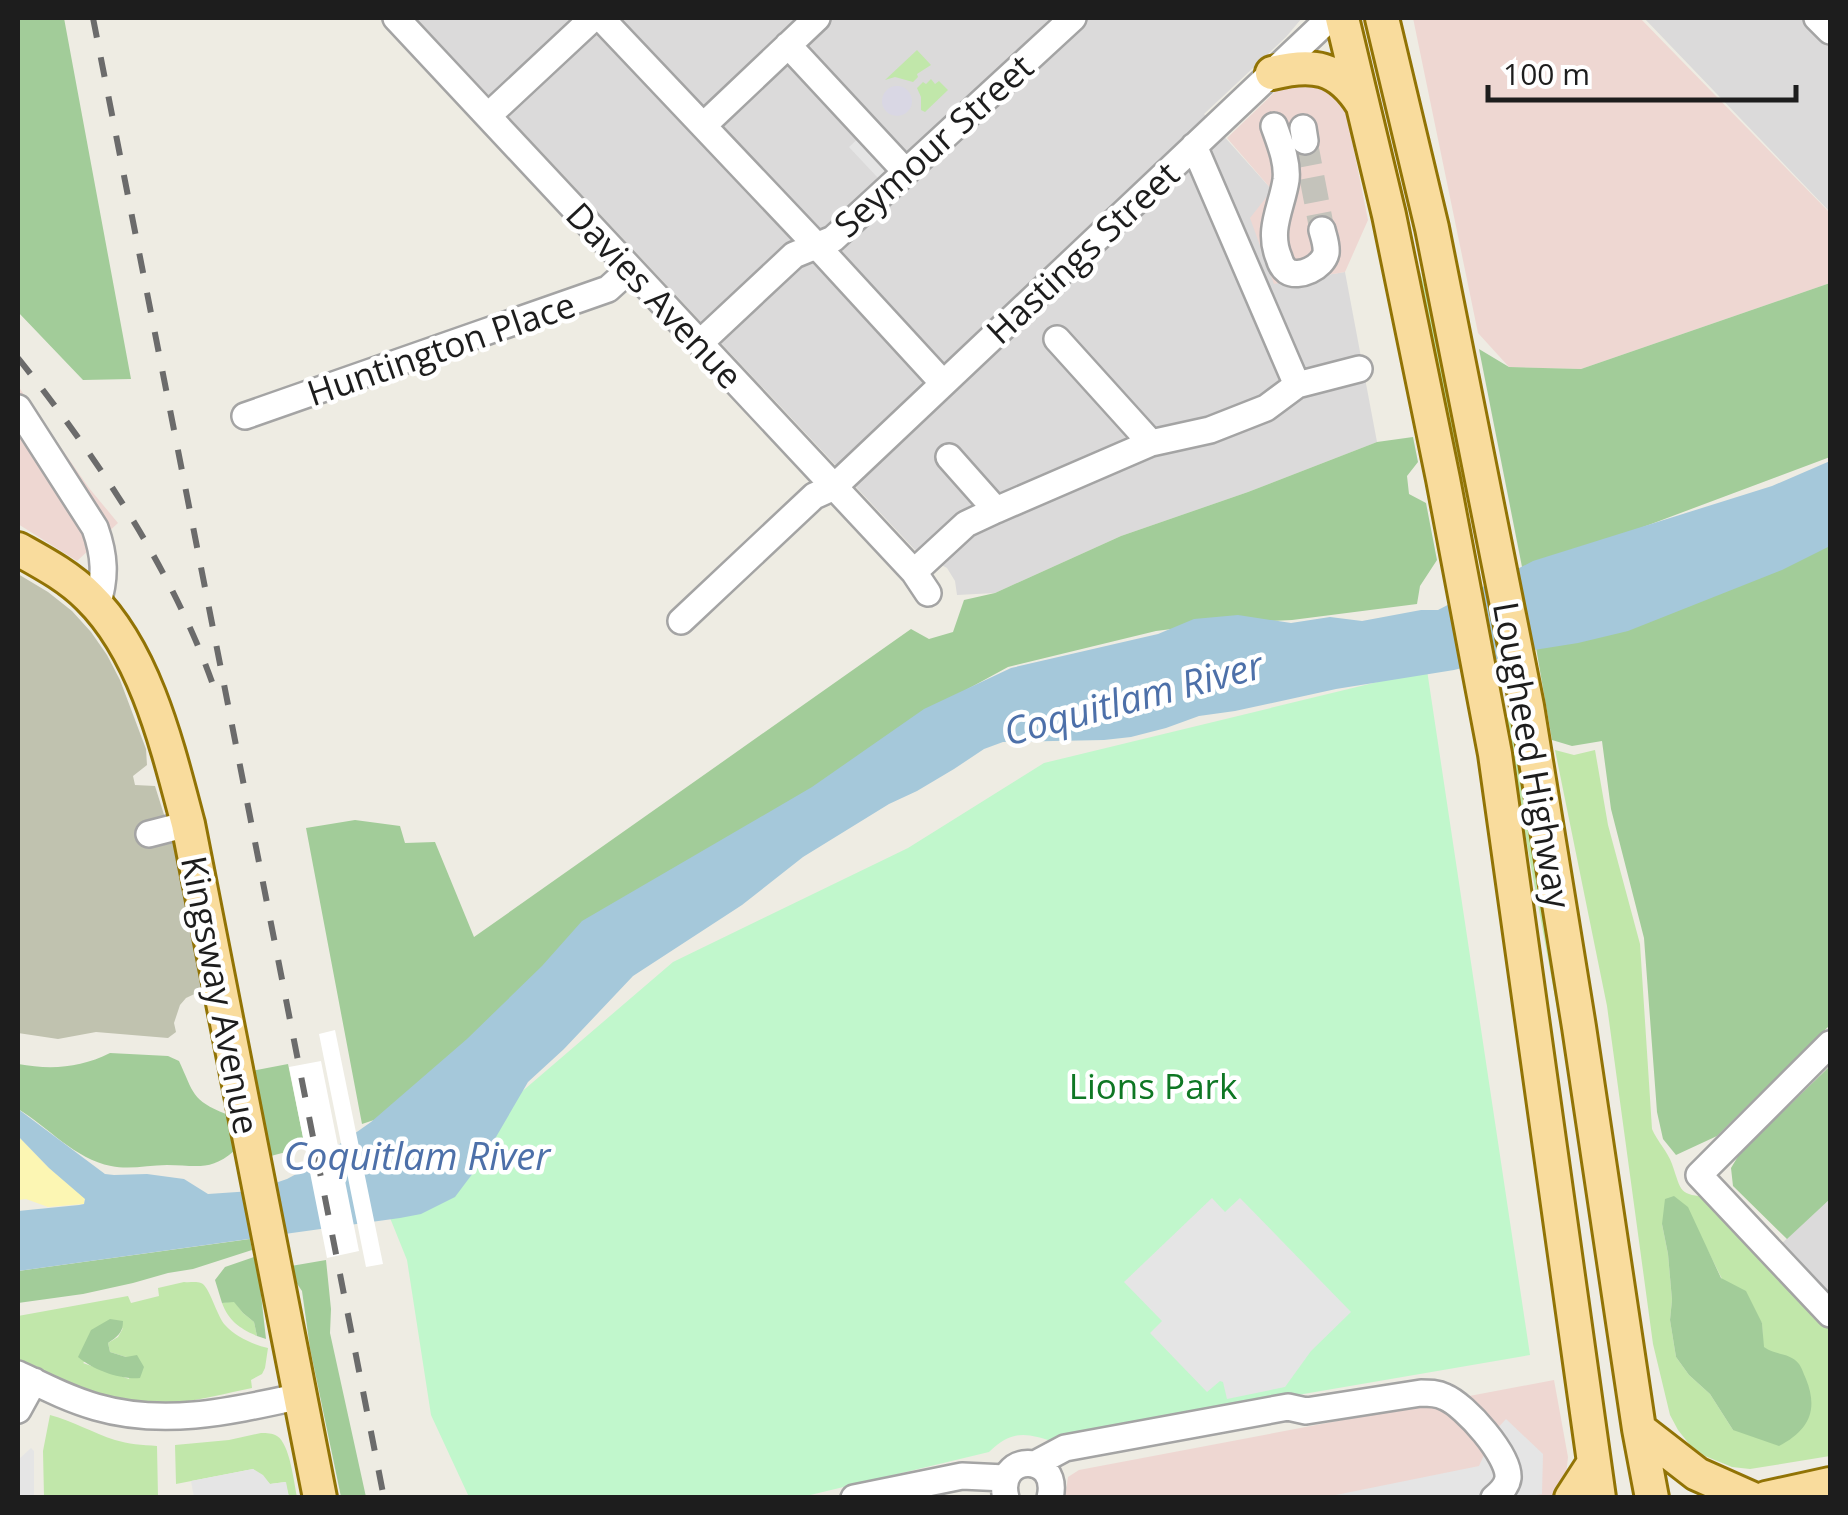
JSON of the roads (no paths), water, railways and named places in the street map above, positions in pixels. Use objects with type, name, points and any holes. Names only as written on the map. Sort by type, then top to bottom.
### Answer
[{"type":"main road","name":"Lougheed Highway","points":[[1342,18],[1389,215],[1495,754],[1599,1498]]},
{"type":"main road","name":"Lougheed Highway","points":[[1382,18],[1432,228],[1526,706],[1652,1498]]},
{"type":"main road","points":[[1272,73],[1300,67],[1324,70],[1346,83],[1364,108]]},
{"type":"main road","name":"Kingsway Avenue","points":[[18,548],[70,580],[97,606],[126,647],[143,682],[174,772],[188,824],[320,1498]]},
{"type":"main road","points":[[1640,1429],[1697,1474],[1751,1498]]},
{"type":"main road","points":[[1571,1498],[1593,1464]]},
{"type":"main road","points":[[1766,1498],[1830,1484]]},
{"type":"street","name":"Davies Avenue","points":[[396,18],[921,583],[966,524],[1151,443],[1210,430],[1266,408],[1297,386],[1359,370]]},
{"type":"street","points":[[488,116],[593,18]]},
{"type":"street","points":[[601,18],[943,383]]},
{"type":"street","points":[[704,125],[817,18]]},
{"type":"street","name":"Seymour Street","points":[[700,343],[794,255],[832,240],[1072,18]]},
{"type":"street","name":"Hastings Street","points":[[681,620],[814,496],[834,486],[1330,18]]},
{"type":"street","points":[[1817,18],[1830,31]]},
{"type":"street","points":[[788,45],[906,172]]},
{"type":"street","points":[[1274,126],[1285,158],[1286,180],[1273,231],[1284,268],[1300,273],[1323,261],[1326,246],[1322,230]]},
{"type":"street","points":[[1194,146],[1297,386]]},
{"type":"street","name":"Huntington Place","points":[[244,416],[608,290],[630,270]]},
{"type":"street","points":[[1057,340],[1151,443]]},
{"type":"street","points":[[18,408],[96,528],[105,567],[97,606]]},
{"type":"street","points":[[949,457],[996,510]]},
{"type":"street","points":[[149,834],[188,824]]},
{"type":"street","points":[[1830,1044],[1699,1174],[1830,1314]]},
{"type":"street","points":[[18,1410],[26,1378],[95,1406],[165,1418],[216,1413],[301,1396]]},
{"type":"street","points":[[854,1498],[962,1476],[1006,1488],[1016,1466],[1024,1463],[1047,1486],[1069,1464],[1292,1423],[1306,1411],[1421,1392],[1444,1396],[1486,1434],[1506,1466],[1508,1478],[1494,1498]]},
{"type":"water","name":"Coquitlam River","points":[[1830,461],[1830,546],[1782,570],[1628,631],[1454,670],[1199,716],[1131,737],[1003,742],[984,749],[803,857],[742,905],[633,976],[528,1082],[482,1161],[455,1197],[421,1214],[18,1271],[18,1211],[79,1205],[85,1199],[18,1136],[18,1109],[105,1174],[184,1179],[208,1194],[252,1191],[287,1179],[371,1122],[467,1039],[582,921],[812,787],[924,709],[1011,668],[1158,634],[1194,619],[1238,615],[1291,623],[1330,617],[1362,621],[1438,610],[1533,561],[1772,486]]},
{"type":"tunnel","points":[[1305,141],[1322,230]]},
{"type":"railway","points":[[93,18],[384,1498]]},
{"type":"railway","points":[[18,358],[128,512],[175,596],[212,682]]},
{"type":"park label","name":"Lions Park","points":[[1153,1085]]}]
